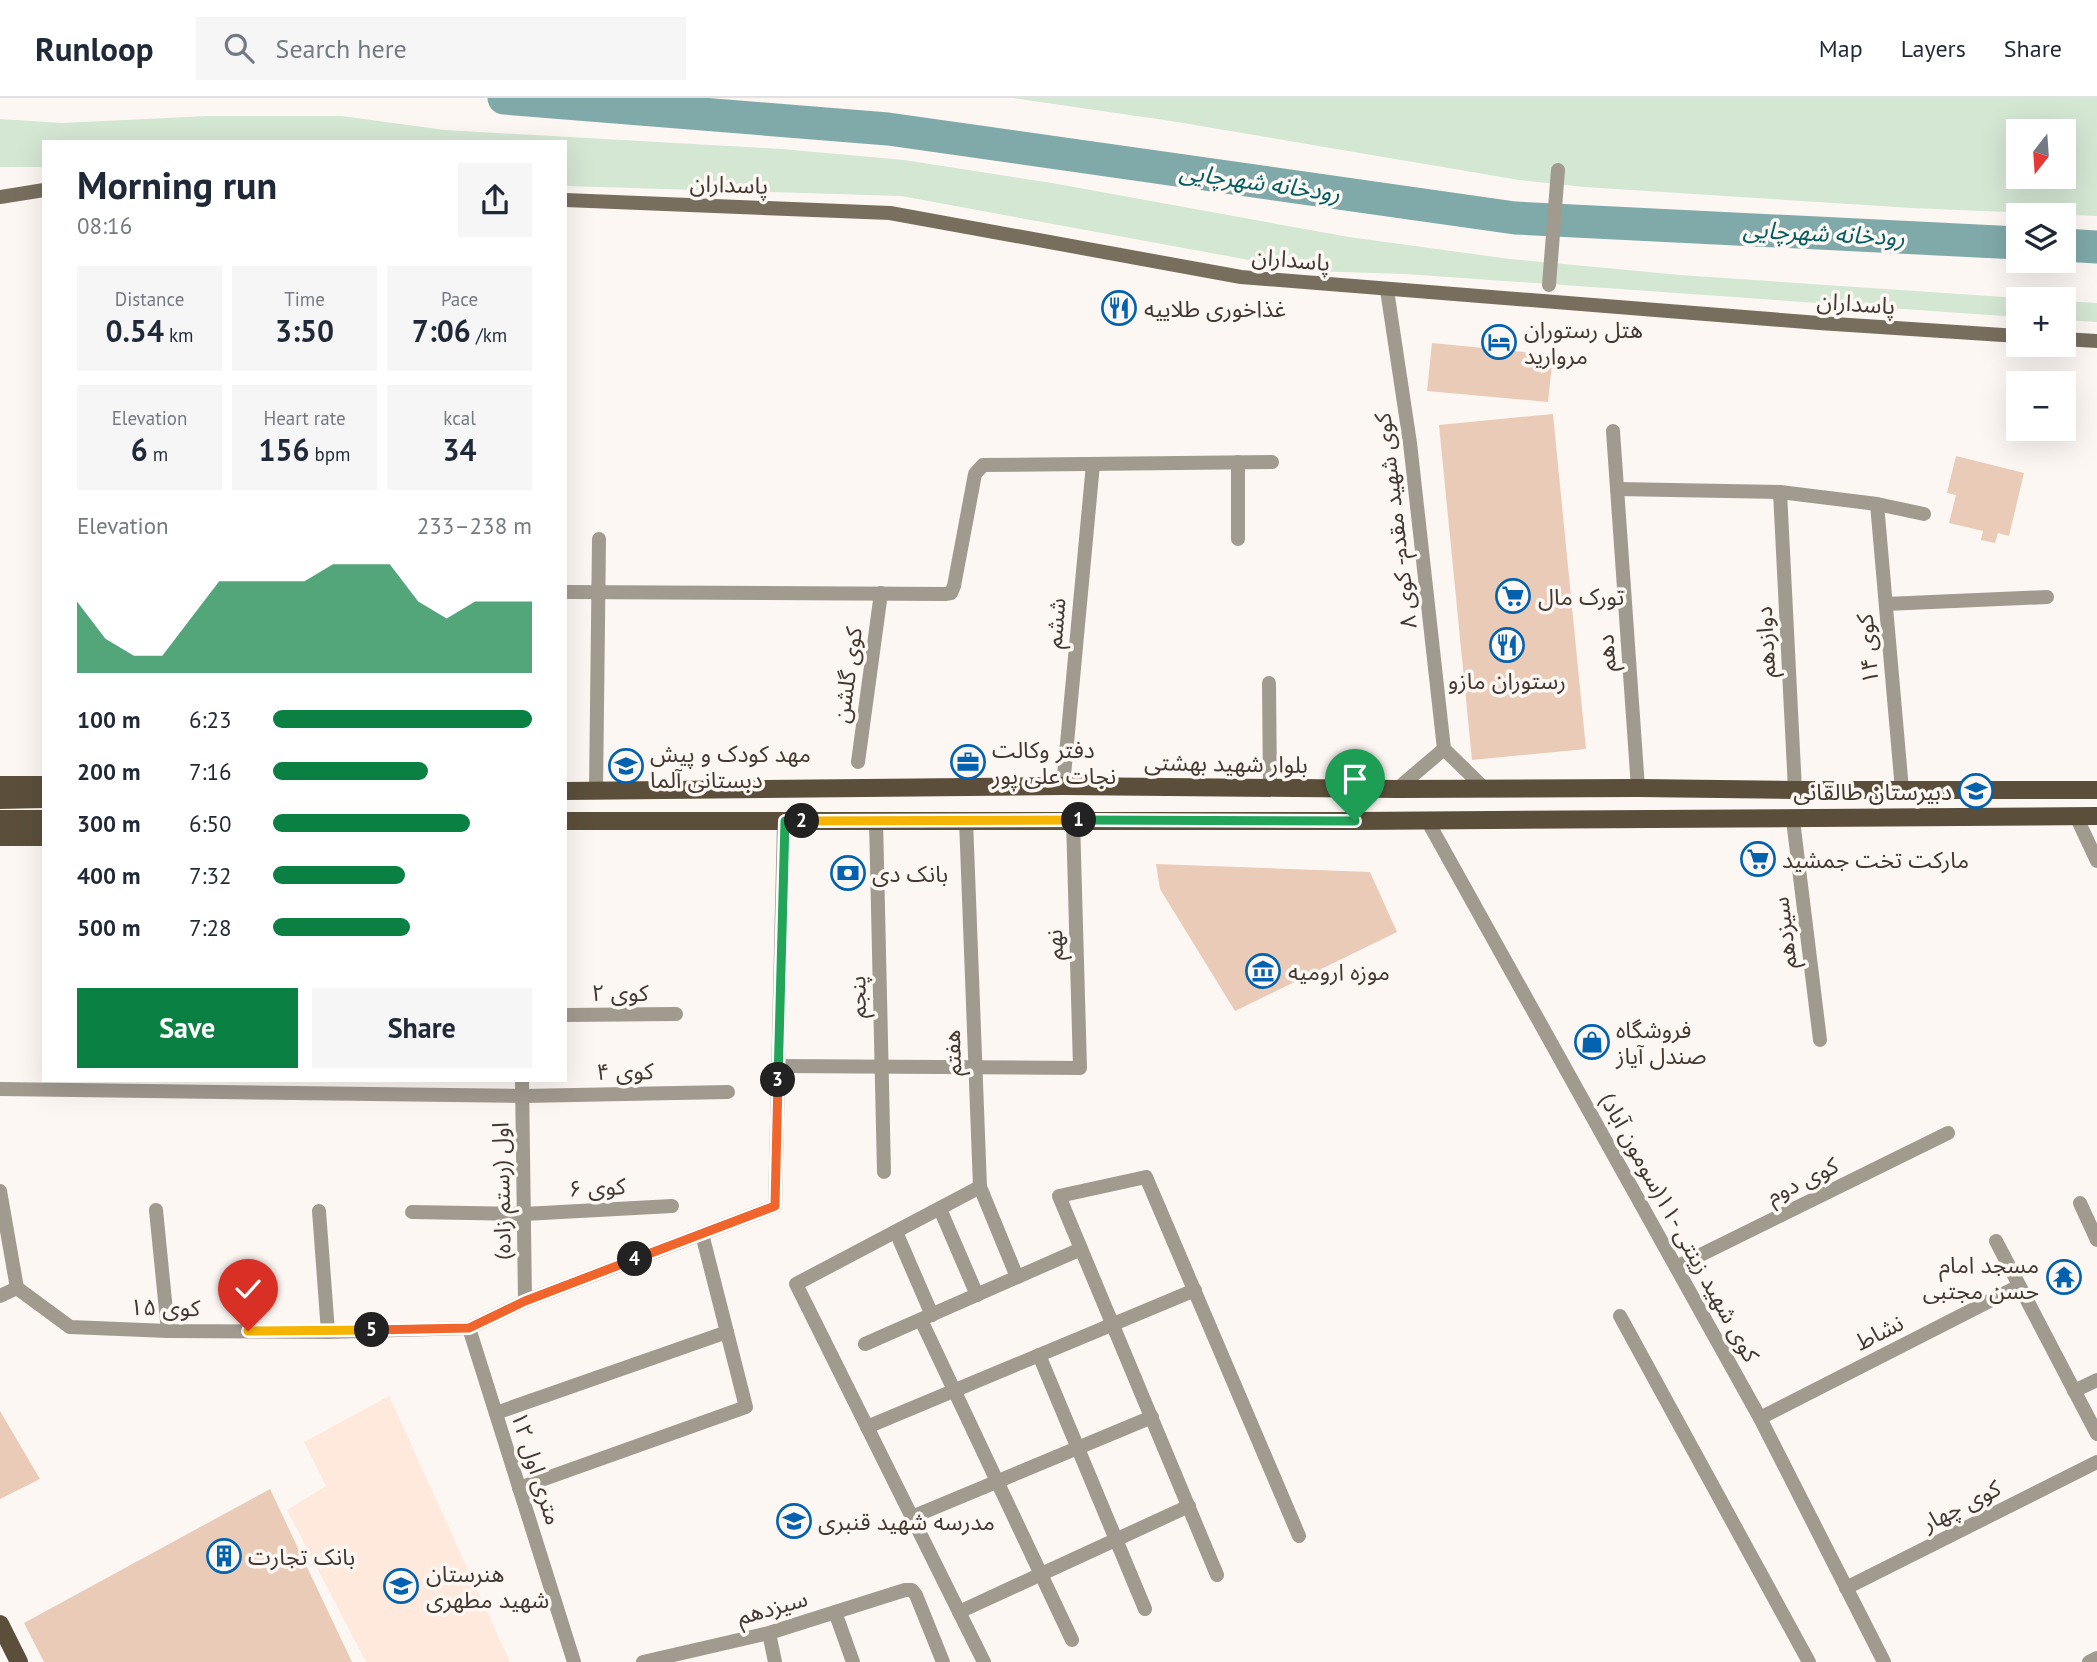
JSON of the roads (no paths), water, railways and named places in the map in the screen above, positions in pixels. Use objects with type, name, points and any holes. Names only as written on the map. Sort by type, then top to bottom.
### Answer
[{"type":"main road","points":[[0,197],[42,190]]},
{"type":"main road","name":"پاسداران","points":[[567,200],[890,213],[1241,277],[2006,335]]},
{"type":"main road","points":[[2076,340],[2097,341]]},
{"type":"main road","points":[[0,785],[42,785]]},
{"type":"main road","name":"بلوار شهید بهشتی","points":[[567,792],[1063,786],[2097,790]]},
{"type":"main road","points":[[2023,790],[2027,816]]},
{"type":"main road","points":[[0,800],[42,799]]},
{"type":"main road","points":[[567,821],[1793,820],[2097,816]]},
{"type":"main road","points":[[0,819],[42,819]]},
{"type":"main road","points":[[0,837],[42,837]]},
{"type":"main road","points":[[0,1624],[19,1662]]},
{"type":"street","points":[[1549,285],[1558,170]]},
{"type":"street","name":"کوی شهید مقدم- کوی ۸","points":[[1387,290],[1410,443],[1444,749]]},
{"type":"street","name":"دهم","points":[[1613,431],[1638,788]]},
{"type":"street","points":[[1238,462],[1238,539]]},
{"type":"street","points":[[567,592],[951,593],[975,474],[983,466],[1272,462]]},
{"type":"street","name":"ششم","points":[[1063,786],[1093,464]]},
{"type":"street","points":[[1617,489],[1780,492],[1877,504],[1924,514]]},
{"type":"street","name":"دوازدهم","points":[[1780,492],[1795,790]]},
{"type":"street","name":"کوی ۱۴","points":[[1877,504],[1902,790]]},
{"type":"street","points":[[596,792],[599,540]]},
{"type":"street","name":"کوی گلشن","points":[[858,762],[881,593]]},
{"type":"street","points":[[1886,604],[2047,597]]},
{"type":"street","points":[[1269,683],[1270,787]]},
{"type":"street","points":[[1397,789],[1444,749],[1485,789]]},
{"type":"street","points":[[2076,816],[2097,860]]},
{"type":"street","name":"پنجم","points":[[876,820],[884,1172]]},
{"type":"street","name":"هفتم","points":[[966,820],[980,1187],[1017,1277]]},
{"type":"street","name":"نهم","points":[[975,1068],[1080,1068],[1073,820]]},
{"type":"street","name":"کوی شهید زینتی -۱۱(سومون آباد)","points":[[1427,820],[1760,1418],[1884,1662]]},
{"type":"street","name":"سیزدهم","points":[[1793,820],[1820,1040]]},
{"type":"street","points":[[469,1328],[525,1301],[775,1206],[785,821]]},
{"type":"street","name":"کوی ۲","points":[[567,1015],[676,1014]]},
{"type":"street","points":[[779,1066],[975,1068]]},
{"type":"street","name":"اول (رستم زاده)","points":[[522,1082],[525,1301]]},
{"type":"street","name":"کوی ۴","points":[[0,1089],[523,1096],[728,1092]]},
{"type":"street","name":"کوی دوم","points":[[1676,1267],[1948,1133]]},
{"type":"street","points":[[1217,1575],[1059,1196],[1146,1177],[1299,1536]]},
{"type":"street","points":[[980,1187],[796,1284],[984,1662]]},
{"type":"street","points":[[0,1191],[17,1288],[0,1296]]},
{"type":"street","points":[[2080,1203],[2097,1240]]},
{"type":"street","name":"کوی ۶","points":[[412,1212],[524,1214],[672,1206]]},
{"type":"street","points":[[940,1209],[977,1295]]},
{"type":"street","points":[[156,1210],[168,1331]]},
{"type":"street","points":[[319,1212],[328,1332]]},
{"type":"street","points":[[896,1232],[954,1390],[1072,1640]]},
{"type":"street","points":[[519,1488],[746,1407],[702,1234]]},
{"type":"street","points":[[1996,1241],[2097,1434]]},
{"type":"street","points":[[865,1344],[1081,1249]]},
{"type":"street","name":"نشاط","points":[[1760,1418],[2019,1286]]},
{"type":"street","name":"کوی ۱۵","points":[[17,1288],[70,1327],[168,1331],[328,1332],[469,1328]]},
{"type":"street","points":[[867,1427],[1195,1290]]},
{"type":"street","points":[[1620,1316],[1809,1662]]},
{"type":"street","name":"۱۲ متری اول","points":[[469,1328],[574,1662]]},
{"type":"street","points":[[496,1413],[727,1332]]},
{"type":"street","points":[[1039,1355],[1145,1609]]},
{"type":"street","points":[[2074,1391],[2097,1380]]},
{"type":"street","points":[[912,1517],[1152,1417]]},
{"type":"street","name":"کوی چهار","points":[[1846,1588],[2097,1462]]},
{"type":"street","points":[[959,1612],[1189,1506]]},
{"type":"street","name":"سیزدهم","points":[[643,1662],[769,1633],[912,1590],[943,1662]]},
{"type":"street","points":[[835,1612],[853,1662]]},
{"type":"street","points":[[769,1633],[775,1662]]},
{"type":"street","points":[[2090,1662],[2097,1658]]},
{"type":"waterway","name":"رودخانه شهرچایی","points":[[504,98],[888,129],[1515,218],[2006,242]]},
{"type":"waterway","name":"رودخانه شهرچایی","points":[[2076,246],[2097,247]]},
{"type":"place","name":"غذاخوری طلاییه","points":[[1119,308]]},
{"type":"place","name":"هتل رستوران مروارید","points":[[1499,342]]},
{"type":"place","name":"تورک مال","points":[[1513,596]]},
{"type":"place","name":"رستوران مازو","points":[[1507,645]]},
{"type":"place","name":"دفتر وکالت نجات علی پور","points":[[968,762]]},
{"type":"place","name":"مهد کودک و پیش دبستانی آلما","points":[[626,766]]},
{"type":"place","name":"دبیرستان طالقانی","points":[[1976,791]]},
{"type":"place","name":"مارکت تخت جمشید","points":[[1758,859]]},
{"type":"place","name":"بانک دی","points":[[848,873]]},
{"type":"place","name":"موزه ارومیه","points":[[1263,971]]},
{"type":"place","name":"فروشگاه صندل آیاز","points":[[1592,1042]]},
{"type":"place","name":"مسجد امام حسن مجتبی","points":[[2064,1277]]},
{"type":"place","name":"مدرسه شهید قنبری","points":[[794,1521]]},
{"type":"place","name":"بانک تجارت","points":[[224,1556]]},
{"type":"place","name":"هنرستان شهید مطهری","points":[[401,1586]]}]
